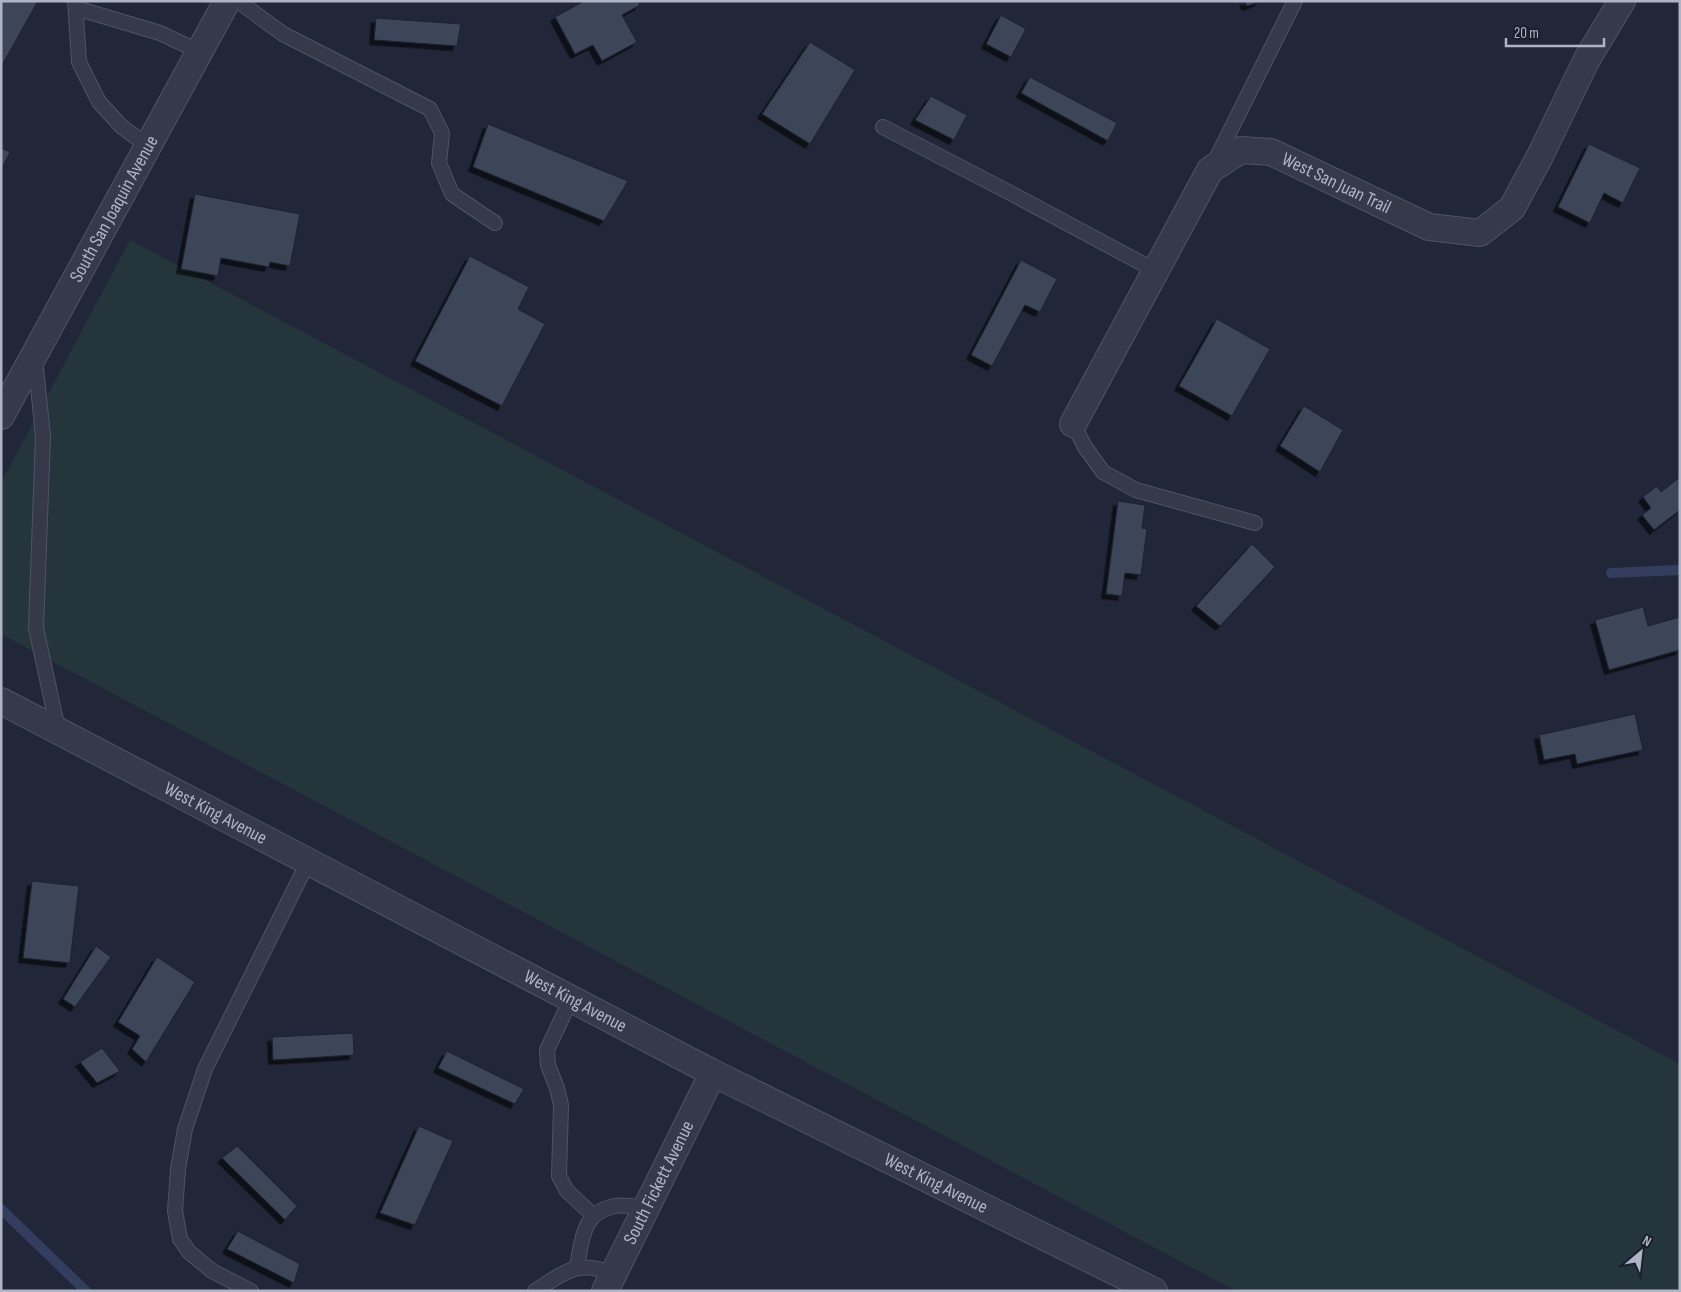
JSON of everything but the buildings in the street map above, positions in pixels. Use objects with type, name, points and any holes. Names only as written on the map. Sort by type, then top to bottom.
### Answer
[{"type":"street","name":"South San Joaquin Avenue","points":[[1,416],[227,1]]},
{"type":"street","name":"West San Juan Trail","points":[[1073,424],[1210,170],[1241,150],[1271,152],[1429,226],[1480,233],[1512,208],[1540,156],[1587,59],[1622,1]]},
{"type":"street","name":"West King Avenue","points":[[1,701],[714,1073],[1154,1291]]},
{"type":"street","name":"South Fickett Avenue","points":[[609,1282],[714,1073]]},
{"type":"lane","points":[[238,1],[283,34],[430,109],[442,133],[439,163],[452,194],[495,223]]},
{"type":"lane","points":[[1210,170],[1295,1]]},
{"type":"lane","points":[[148,146],[122,127],[99,102],[79,62],[76,4],[160,33],[200,52]]},
{"type":"lane","points":[[883,127],[1018,196],[1156,271]]},
{"type":"lane","points":[[35,355],[43,436],[36,628],[58,730]]},
{"type":"lane","points":[[1073,424],[1085,447],[1103,472],[1136,490],[1255,523]]},
{"type":"lane","points":[[251,1291],[212,1271],[189,1252],[180,1239],[175,1211],[178,1169],[185,1129],[205,1068],[308,862]]},
{"type":"lane","points":[[571,999],[547,1050],[548,1065],[561,1105],[559,1176],[567,1191],[594,1216]]},
{"type":"lane","points":[[577,1268],[583,1236],[589,1221],[598,1212],[616,1206],[646,1208]]},
{"type":"lane","points":[[535,1291],[577,1268],[597,1268],[609,1282]]},
{"type":"shaded area","points":[[130,240],[1680,1064],[1680,1291],[1236,1291],[1,634],[1,483]]},
{"type":"waterway","points":[[1611,573],[1680,570]]},
{"type":"waterway","points":[[1,1209],[86,1291]]}]
